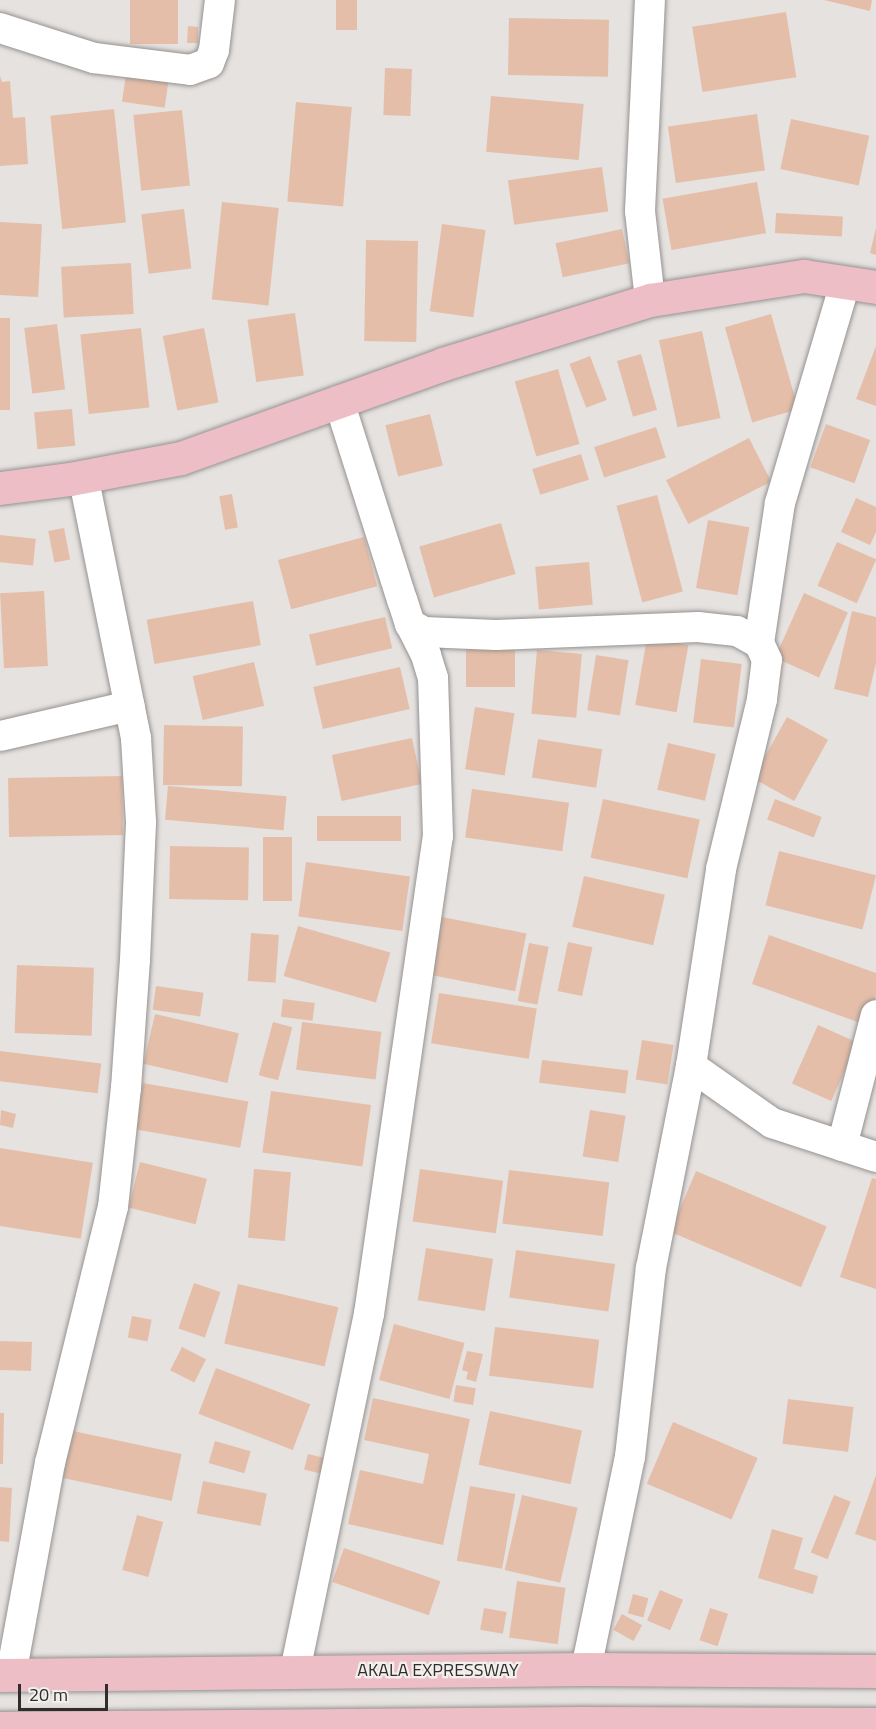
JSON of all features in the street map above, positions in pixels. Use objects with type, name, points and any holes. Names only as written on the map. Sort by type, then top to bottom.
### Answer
[{"type":"main road","points":[[0,488],[181,458],[442,364],[650,300],[804,276],[860,285]]},
{"type":"main road","name":"AKALA EXPRESSWAY","points":[[5,1675],[586,1669],[876,1671]]},
{"type":"main road","points":[[0,1728],[580,1722],[876,1724]]},
{"type":"street","points":[[0,28],[94,58],[190,70],[209,63],[214,50],[220,0]]},
{"type":"street","points":[[650,0],[640,211],[650,300]]},
{"type":"street","points":[[586,1669],[630,1457],[651,1268],[691,1066],[721,869],[762,699],[767,660],[759,643],[780,503],[860,285]]},
{"type":"street","points":[[295,1671],[369,1314],[438,836],[433,678],[426,655],[410,624],[339,401]]},
{"type":"street","points":[[5,1675],[50,1463],[113,1207],[135,960],[141,822],[136,738],[83,476]]},
{"type":"street","points":[[410,624],[424,632],[496,635],[698,627],[737,631],[759,643]]},
{"type":"street","points":[[0,736],[130,706]]},
{"type":"street","points":[[842,1146],[876,1016]]},
{"type":"street","points":[[691,1066],[772,1123],[876,1157]]},
{"type":"building","points":[[130,0],[178,0],[178,44],[130,44]]},
{"type":"building","points":[[336,0],[357,0],[357,30],[336,30]]},
{"type":"building","points":[[824,0],[872,0],[870,11]]},
{"type":"building","points":[[786,12],[796,77],[702,92],[692,27]]},
{"type":"building","points":[[509,18],[609,20],[608,77],[508,75]]},
{"type":"building","points":[[188,26],[198,27],[198,43],[187,43]]},
{"type":"building","points":[[385,68],[412,69],[410,116],[383,115]]},
{"type":"building","points":[[126,74],[169,80],[165,108],[122,102]]},
{"type":"building","points":[[0,76],[2,82],[10,81],[13,118],[25,117],[28,164],[0,166]]},
{"type":"building","points":[[491,96],[584,104],[579,160],[486,152]]},
{"type":"building","points":[[296,102],[352,107],[343,207],[287,202]]},
{"type":"building","points":[[114,109],[126,222],[62,229],[50,116]]},
{"type":"building","points":[[182,110],[190,186],[141,191],[133,115]]},
{"type":"building","points":[[757,114],[765,170],[676,183],[668,127]]},
{"type":"building","points":[[791,119],[869,136],[859,186],[780,169]]},
{"type":"building","points":[[602,167],[608,212],[514,225],[508,180]]},
{"type":"building","points":[[757,182],[766,233],[671,250],[662,199]]},
{"type":"building","points":[[222,202],[279,208],[268,305],[212,299]]},
{"type":"building","points":[[184,209],[191,269],[149,274],[141,214]]},
{"type":"building","points":[[776,213],[843,217],[842,236],[775,233]]},
{"type":"building","points":[[0,222],[42,224],[38,297],[0,295]]},
{"type":"building","points":[[442,224],[486,230],[473,317],[430,311]]},
{"type":"building","points":[[876,228],[876,255],[870,253]]},
{"type":"building","points":[[622,229],[629,263],[563,277],[555,243]]},
{"type":"building","points":[[366,240],[418,241],[416,342],[364,341]]},
{"type":"building","points":[[131,263],[134,314],[64,318],[61,267]]},
{"type":"building","points":[[295,313],[304,375],[256,382],[247,320]]},
{"type":"building","points":[[771,314],[798,409],[752,422],[725,327]]},
{"type":"building","points":[[0,318],[10,318],[10,410],[0,410]]},
{"type":"building","points":[[57,324],[65,390],[32,394],[24,328]]},
{"type":"building","points":[[141,328],[149,408],[89,414],[80,334]]},
{"type":"building","points":[[204,328],[219,403],[177,411],[163,336]]},
{"type":"building","points":[[702,331],[721,418],[677,427],[659,340]]},
{"type":"building","points":[[876,346],[876,406],[856,399]]},
{"type":"building","points":[[641,354],[657,410],[633,417],[617,361]]},
{"type":"building","points":[[590,356],[607,400],[586,408],[569,364]]},
{"type":"building","points":[[558,369],[579,444],[536,456],[515,381]]},
{"type":"building","points":[[72,409],[75,446],[37,449],[34,412]]},
{"type":"building","points":[[430,414],[443,465],[398,477],[385,425]]},
{"type":"building","points":[[826,424],[870,440],[854,483],[810,467]]},
{"type":"building","points":[[656,427],[666,457],[604,478],[594,447]]},
{"type":"building","points":[[749,438],[771,482],[688,524],[666,480]]},
{"type":"building","points":[[581,454],[589,480],[540,495],[532,469]]},
{"type":"building","points":[[232,494],[238,527],[225,530],[219,496]]},
{"type":"building","points":[[657,495],[683,592],[642,602],[616,506]]},
{"type":"building","points":[[856,498],[876,507],[876,532],[870,545],[841,532]]},
{"type":"building","points":[[708,520],[749,527],[737,595],[696,588]]},
{"type":"building","points":[[501,523],[516,574],[434,597],[419,546]]},
{"type":"building","points":[[64,528],[70,559],[54,562],[48,531]]},
{"type":"building","points":[[0,535],[36,539],[33,566],[0,562]]},
{"type":"building","points":[[364,537],[377,586],[291,609],[278,560]]},
{"type":"building","points":[[837,542],[876,559],[857,603],[817,586]]},
{"type":"building","points":[[589,562],[593,605],[539,610],[535,567]]},
{"type":"building","points":[[44,591],[48,666],[4,668],[0,593]]},
{"type":"building","points":[[804,593],[848,613],[819,677],[775,658]]},
{"type":"building","points":[[253,601],[261,645],[154,664],[147,620]]},
{"type":"building","points":[[852,611],[876,617],[876,663],[868,697],[834,689]]},
{"type":"building","points":[[385,617],[392,648],[316,666],[309,635]]},
{"type":"building","points":[[647,638],[688,645],[677,712],[635,705]]},
{"type":"building","points":[[466,647],[515,647],[515,687],[466,687]]},
{"type":"building","points":[[537,650],[582,654],[576,718],[531,714]]},
{"type":"building","points":[[596,655],[629,660],[620,715],[587,710]]},
{"type":"building","points":[[701,659],[742,664],[734,728],[693,723]]},
{"type":"building","points":[[254,662],[264,706],[203,720],[193,676]]},
{"type":"building","points":[[400,667],[410,709],[323,729],[313,687]]},
{"type":"building","points":[[475,707],[515,713],[505,775],[465,769]]},
{"type":"building","points":[[787,717],[828,740],[794,801],[753,778]]},
{"type":"building","points":[[164,725],[243,726],[242,786],[163,785]]},
{"type":"building","points":[[412,738],[422,784],[342,801],[332,755]]},
{"type":"building","points":[[538,739],[602,749],[596,788],[532,778]]},
{"type":"building","points":[[668,743],[716,754],[705,801],[657,790]]},
{"type":"building","points":[[122,776],[123,835],[9,837],[8,778]]},
{"type":"building","points":[[168,786],[287,796],[284,830],[165,820]]},
{"type":"building","points":[[472,789],[569,803],[562,851],[465,838]]},
{"type":"building","points":[[603,799],[700,820],[687,878],[591,858]]},
{"type":"building","points":[[775,799],[822,817],[814,837],[767,820]]},
{"type":"building","points":[[317,816],[401,816],[401,841],[317,841]]},
{"type":"building","points":[[263,837],[292,837],[292,901],[263,901]]},
{"type":"building","points":[[170,846],[249,847],[248,900],[169,899]]},
{"type":"building","points":[[779,851],[876,875],[862,930],[765,905]]},
{"type":"building","points":[[306,862],[410,877],[402,931],[298,916]]},
{"type":"building","points":[[584,876],[665,895],[653,945],[572,927]]},
{"type":"building","points":[[442,917],[526,933],[515,991],[431,975]]},
{"type":"building","points":[[298,926],[390,952],[376,1002],[284,976]]},
{"type":"building","points":[[251,933],[279,935],[276,983],[248,981]]},
{"type":"building","points":[[769,935],[876,973],[876,995],[866,1025],[752,984]]},
{"type":"building","points":[[568,942],[592,947],[582,996],[558,991]]},
{"type":"building","points":[[529,943],[549,947],[537,1005],[518,1001]]},
{"type":"building","points":[[17,965],[94,968],[92,1036],[15,1033]]},
{"type":"building","points":[[156,986],[204,993],[200,1016],[153,1010]]},
{"type":"building","points":[[439,993],[537,1008],[529,1059],[431,1043]]},
{"type":"building","points":[[283,999],[315,1003],[313,1021],[281,1017]]},
{"type":"building","points":[[155,1014],[239,1033],[227,1083],[144,1064]]},
{"type":"building","points":[[273,1022],[292,1027],[278,1080],[259,1075]]},
{"type":"building","points":[[302,1022],[381,1032],[376,1079],[296,1070]]},
{"type":"building","points":[[818,1025],[857,1042],[831,1101],[792,1083]]},
{"type":"building","points":[[642,1040],[674,1045],[667,1085],[636,1080]]},
{"type":"building","points":[[0,1051],[101,1063],[98,1093],[0,1081]]},
{"type":"building","points":[[542,1060],[628,1071],[626,1093],[539,1083]]},
{"type":"building","points":[[143,1083],[248,1102],[240,1148],[135,1129]]},
{"type":"building","points":[[271,1091],[371,1105],[362,1166],[262,1152]]},
{"type":"building","points":[[1,1110],[16,1114],[13,1128],[0,1125]]},
{"type":"building","points":[[590,1110],[626,1116],[618,1162],[583,1156]]},
{"type":"building","points":[[0,1148],[93,1163],[81,1239],[0,1226]]},
{"type":"building","points":[[140,1162],[207,1179],[196,1224],[129,1208]]},
{"type":"building","points":[[254,1169],[291,1172],[285,1241],[248,1238]]},
{"type":"building","points":[[420,1169],[503,1181],[496,1233],[413,1221]]},
{"type":"building","points":[[509,1170],[609,1182],[603,1236],[502,1224]]},
{"type":"building","points":[[696,1171],[827,1226],[801,1287],[670,1232]]},
{"type":"building","points":[[872,1178],[876,1179],[876,1289],[840,1277]]},
{"type":"building","points":[[426,1248],[493,1259],[485,1311],[418,1300]]},
{"type":"building","points":[[516,1250],[615,1264],[608,1311],[509,1298]]},
{"type":"building","points":[[194,1283],[220,1292],[205,1338],[178,1328]]},
{"type":"building","points":[[238,1284],[338,1307],[325,1367],[224,1343]]},
{"type":"building","points":[[132,1316],[152,1320],[147,1341],[128,1338]]},
{"type":"building","points":[[394,1324],[465,1343],[450,1399],[379,1380]]},
{"type":"building","points":[[495,1327],[599,1340],[593,1388],[489,1376]]},
{"type":"building","points":[[0,1341],[32,1342],[31,1371],[0,1370]]},
{"type":"building","points":[[182,1347],[206,1359],[194,1382],[170,1370]]},
{"type":"building","points":[[467,1351],[483,1354],[476,1382],[466,1379],[468,1372],[462,1370]]},
{"type":"building","points":[[216,1368],[310,1404],[293,1450],[198,1414]]},
{"type":"building","points":[[456,1385],[476,1388],[473,1405],[453,1402]]},
{"type":"building","points":[[373,1398],[470,1419],[443,1545],[348,1524],[360,1470],[423,1484],[429,1454],[364,1440]]},
{"type":"building","points":[[788,1399],[854,1407],[848,1452],[783,1444]]},
{"type":"building","points":[[490,1411],[582,1431],[571,1484],[479,1465]]},
{"type":"building","points":[[0,1413],[4,1413],[3,1464],[0,1464]]},
{"type":"building","points":[[673,1422],[758,1458],[732,1520],[647,1484]]},
{"type":"building","points":[[73,1431],[182,1454],[172,1501],[63,1478]]},
{"type":"building","points":[[215,1441],[251,1451],[244,1473],[209,1463]]},
{"type":"building","points":[[308,1454],[328,1459],[325,1475],[304,1470]]},
{"type":"building","points":[[876,1475],[876,1541],[855,1534]]},
{"type":"building","points":[[203,1481],[267,1493],[261,1526],[197,1513]]},
{"type":"building","points":[[470,1486],[515,1494],[502,1569],[457,1561]]},
{"type":"building","points":[[0,1487],[12,1488],[9,1542],[0,1541]]},
{"type":"building","points":[[522,1495],[578,1508],[560,1583],[505,1570]]},
{"type":"building","points":[[834,1495],[851,1502],[827,1559],[811,1552]]},
{"type":"building","points":[[137,1515],[163,1522],[148,1577],[122,1570]]},
{"type":"building","points":[[772,1529],[803,1538],[794,1569],[818,1576],[813,1594],[758,1578]]},
{"type":"building","points":[[344,1548],[440,1581],[429,1615],[332,1582]]},
{"type":"building","points":[[517,1581],[566,1588],[558,1644],[509,1637]]},
{"type":"building","points":[[660,1590],[683,1600],[670,1630],[647,1620]]},
{"type":"building","points":[[633,1594],[648,1598],[643,1617],[628,1613]]},
{"type":"building","points":[[484,1608],[507,1612],[503,1634],[480,1630]]},
{"type":"building","points":[[710,1608],[728,1614],[718,1646],[699,1640]]},
{"type":"building","points":[[622,1614],[642,1625],[633,1641],[613,1630]]}]
